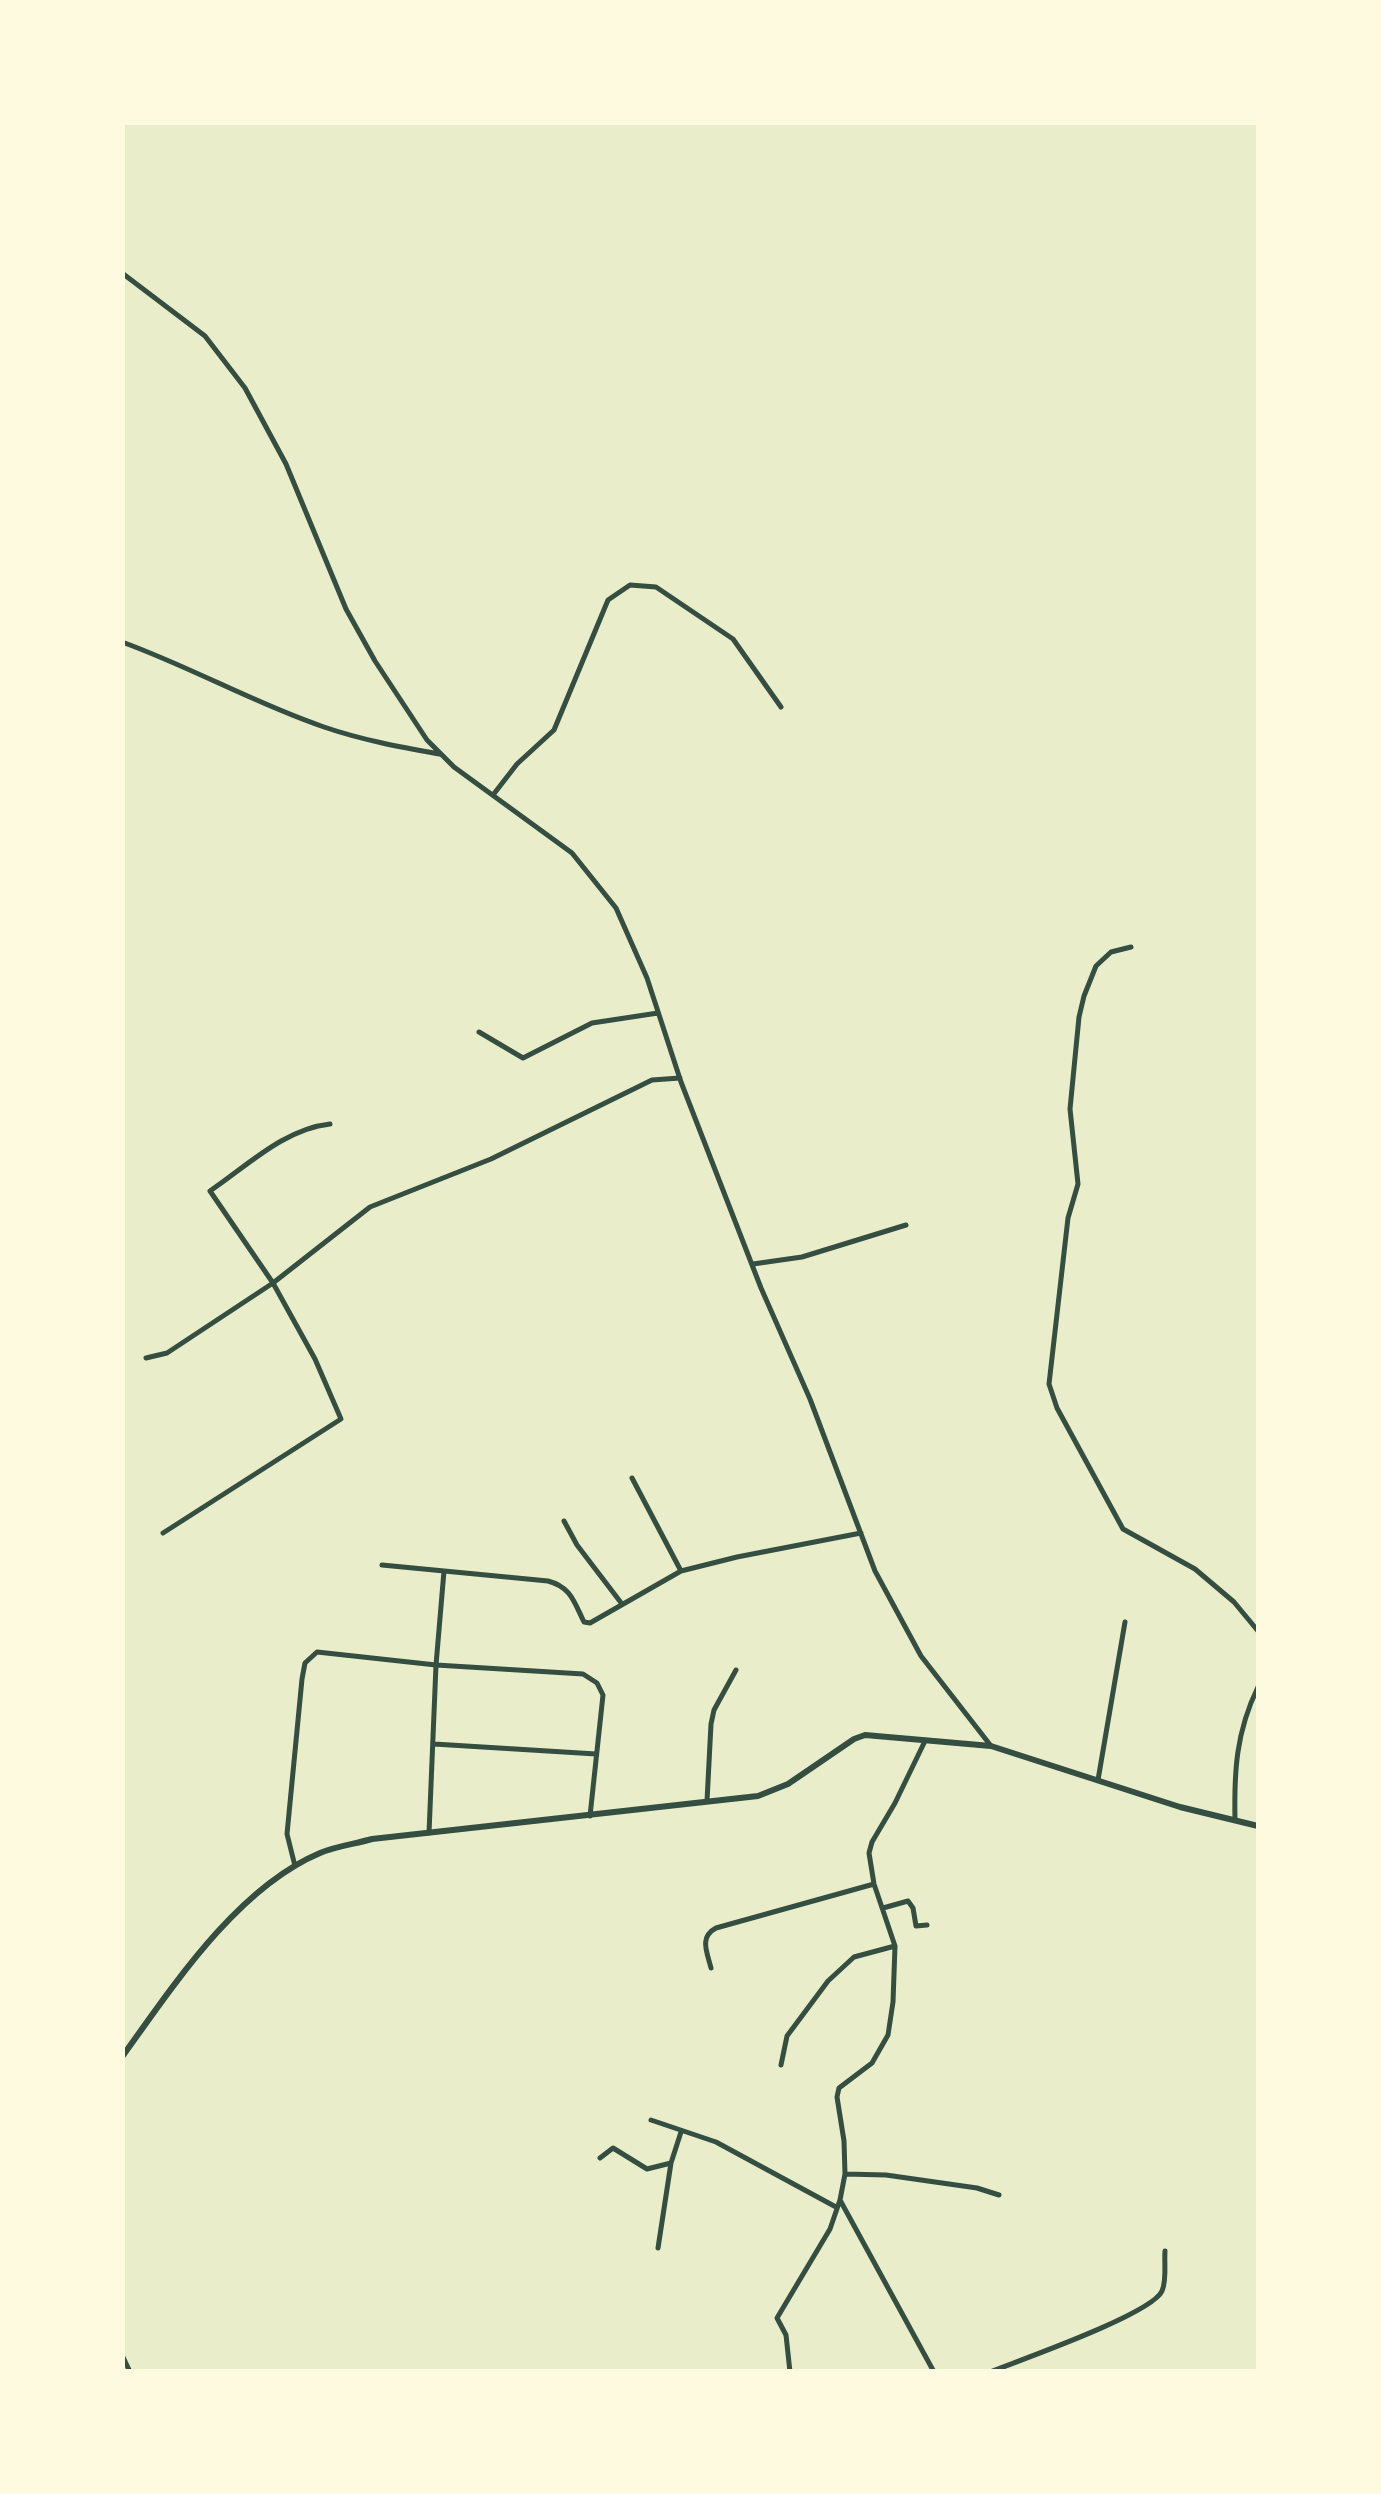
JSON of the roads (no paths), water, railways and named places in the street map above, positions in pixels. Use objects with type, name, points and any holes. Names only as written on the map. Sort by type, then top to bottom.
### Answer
[{"type":"street","points":[[122,273],[205,336],[245,388],[286,464],[360,635],[411,718],[439,754],[562,844],[606,894],[628,932],[680,1078],[810,1398],[875,1571],[905,1630],[991,1746]]},
{"type":"street","points":[[493,795],[517,764],[554,730],[608,600],[630,584],[656,587],[734,639],[781,708]]},
{"type":"street","points":[[122,642],[177,662],[319,726],[364,740],[439,754]]},
{"type":"street","points":[[1131,947],[1111,952],[1096,966],[1079,1017],[1070,1109],[1078,1184],[1068,1218],[1049,1384],[1057,1408],[1123,1529],[1195,1569],[1234,1602],[1258,1631]]},
{"type":"street","points":[[479,1032],[523,1058],[592,1023],[658,1013]]},
{"type":"street","points":[[146,1358],[167,1353],[273,1283],[370,1208],[490,1159],[652,1080],[680,1078]]},
{"type":"street","points":[[162,1532],[342,1419],[273,1283],[210,1192],[290,1135],[330,1124]]},
{"type":"street","points":[[754,1264],[802,1257],[906,1225]]},
{"type":"street","points":[[632,1478],[681,1571]]},
{"type":"street","points":[[564,1521],[576,1545],[622,1604]]},
{"type":"street","points":[[382,1565],[548,1581],[570,1592],[584,1622],[590,1623],[681,1571],[861,1534]]},
{"type":"street","points":[[429,1832],[444,1571]]},
{"type":"street","points":[[1098,1780],[1125,1622]]},
{"type":"street","points":[[295,1866],[287,1834],[304,1663],[317,1652],[582,1674],[597,1683],[603,1695],[590,1816]]},
{"type":"street","points":[[707,1801],[714,1710],[736,1670]]},
{"type":"street","points":[[1235,1820],[1234,1760],[1238,1738],[1258,1688]]},
{"type":"street","points":[[122,2058],[204,1948],[263,1888],[322,1852],[429,1832],[772,1792],[866,1735],[991,1746],[1180,1807],[1258,1826]]},
{"type":"street","points":[[790,2372],[786,2335],[777,2318],[830,2229],[838,2204],[845,2174],[836,2097],[846,2079],[872,2063],[888,2036],[895,1946],[874,1884],[869,1853],[926,1742]]},
{"type":"street","points":[[434,1744],[596,1754]]},
{"type":"street","points":[[711,1968],[705,1940],[716,1928],[874,1884]]},
{"type":"street","points":[[883,1908],[908,1901],[916,1926],[927,1925]]},
{"type":"street","points":[[781,2065],[787,2036],[828,1982],[854,1957],[895,1946]]},
{"type":"street","points":[[651,2120],[716,2142],[838,2204],[934,2372]]},
{"type":"street","points":[[658,2248],[671,2163],[681,2132]]},
{"type":"street","points":[[600,2158],[613,2148],[647,2169],[671,2163]]},
{"type":"street","points":[[845,2174],[886,2175],[977,2188],[999,2195]]},
{"type":"street","points":[[990,2372],[1111,2324],[1150,2303],[1161,2295],[1164,2285],[1164,2251]]},
{"type":"street","points":[[122,2354],[130,2372]]}]
